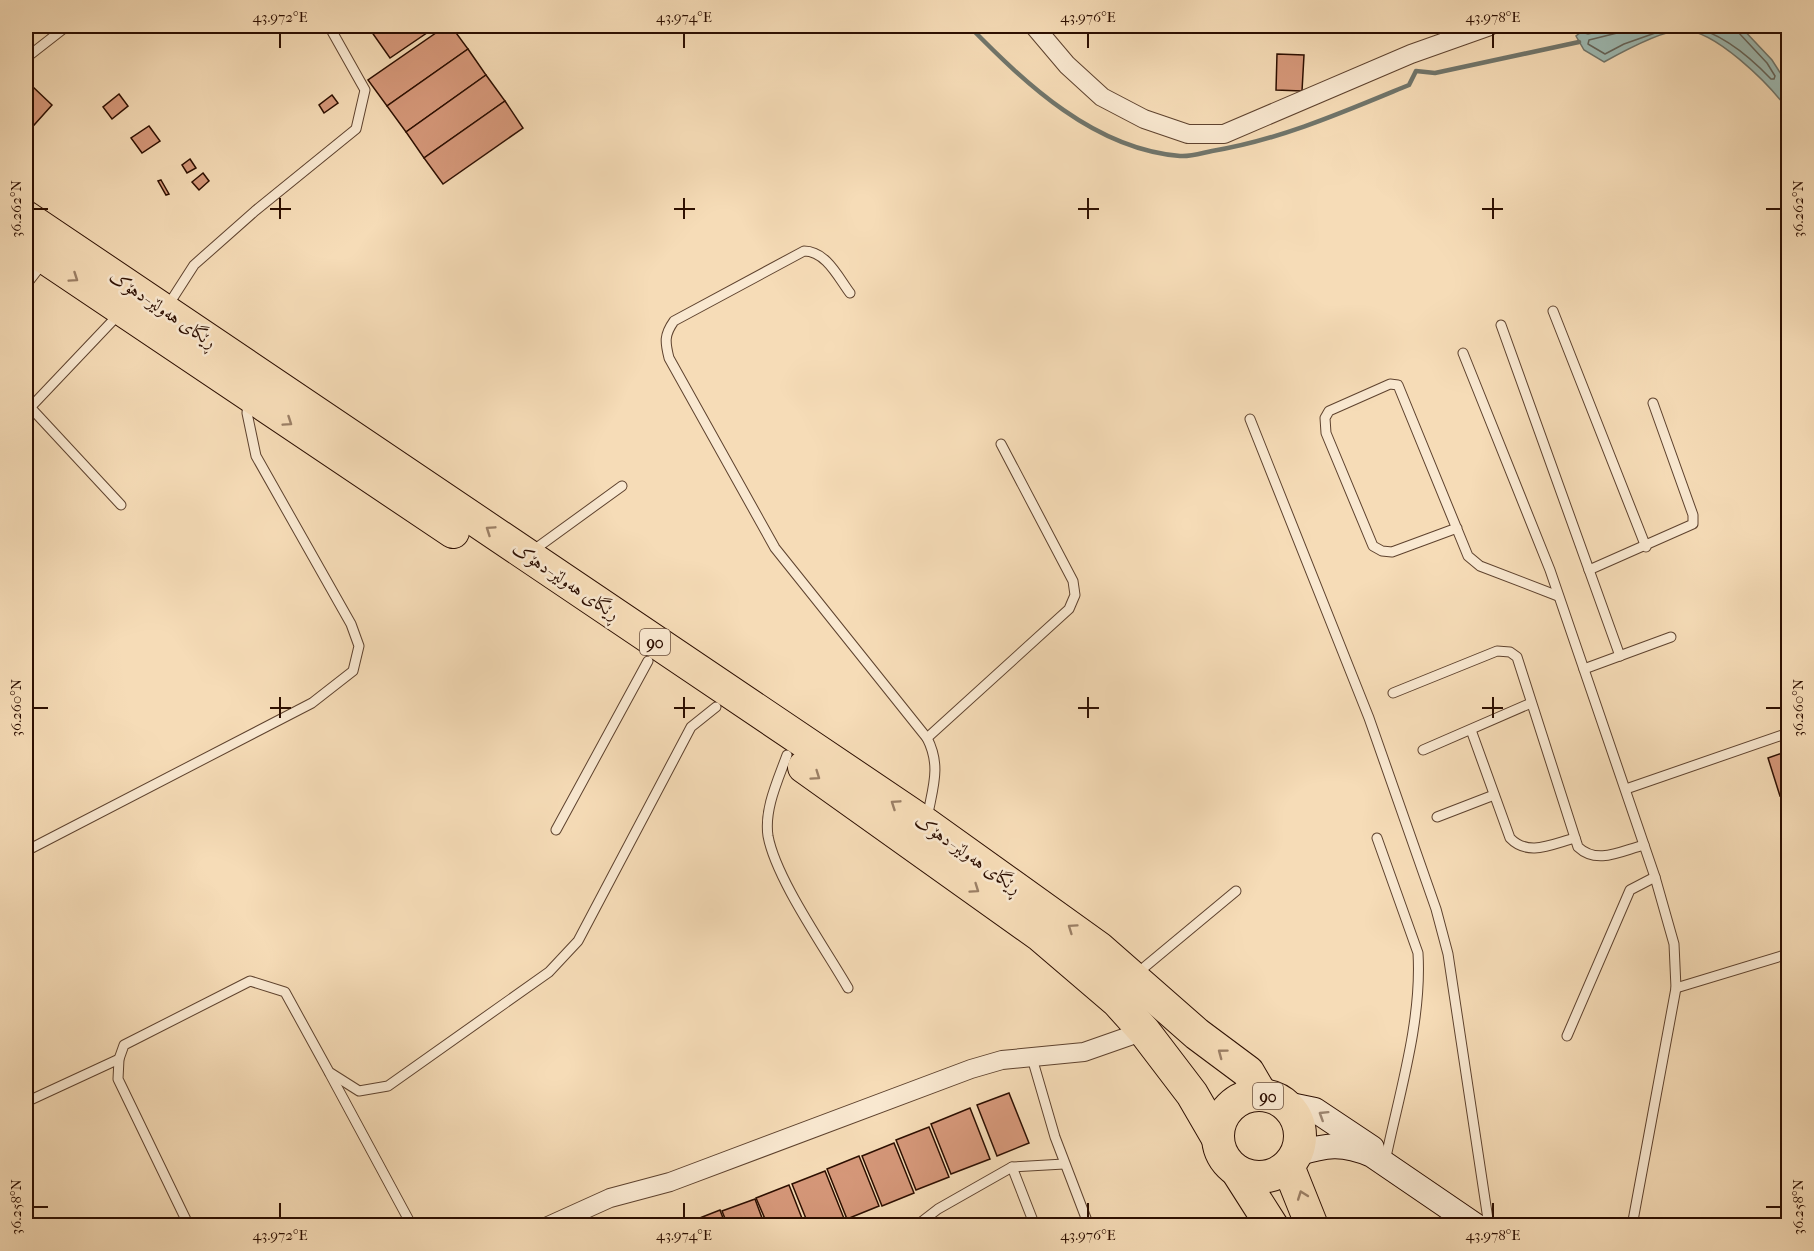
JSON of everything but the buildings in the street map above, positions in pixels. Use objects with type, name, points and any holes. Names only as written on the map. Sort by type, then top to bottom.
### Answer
[{"type":"highway","name":"ڕێگای هەولێر-دهۆک","points":[[26,217],[926,824],[1099,948],[1197,1034],[1248,1072],[1274,1099]]},
{"type":"highway","name":"ڕێگای هەولێر-دهۆک","points":[[36,252],[787,755],[1041,936],[1117,1001],[1144,1031],[1192,1094],[1217,1137]]},
{"type":"highway","name":"90","points":[[1272,1226],[1237,1171],[1227,1162],[1220,1150],[1217,1137],[1219,1123],[1226,1111],[1235,1101],[1248,1096],[1274,1099],[1295,1115],[1300,1128],[1300,1141],[1292,1160],[1312,1226]]},
{"type":"highway","points":[[1237,1171],[1264,1177],[1277,1173],[1292,1160]]},
{"type":"street","points":[[1034,26],[1067,65],[1102,97],[1144,119],[1188,134],[1224,134],[1411,54],[1490,26]]},
{"type":"street","points":[[548,1226],[610,1198],[670,1182],[971,1069],[1002,1060],[1084,1052],[1144,1031]]},
{"type":"street","points":[[1274,1099],[1315,1110],[1386,1157],[1421,1187]]},
{"type":"street","points":[[1292,1160],[1325,1145],[1354,1147],[1421,1187],[1476,1226]]},
{"type":"lane","points":[[26,58],[67,26]]},
{"type":"lane","points":[[165,311],[194,265],[255,211],[356,129],[365,90],[329,26]]},
{"type":"lane","points":[[850,293],[823,257],[815,251],[804,251],[674,321],[666,333],[665,343],[669,358],[775,548],[927,738],[936,754],[937,765],[926,824]]},
{"type":"lane","points":[[26,285],[36,252]]},
{"type":"lane","points":[[121,505],[28,410],[122,311]]},
{"type":"lane","points":[[1553,311],[1646,547]]},
{"type":"lane","points":[[1501,325],[1620,656]]},
{"type":"lane","points":[[1464,353],[1584,669],[1655,877],[1674,944],[1676,988],[1632,1226]]},
{"type":"lane","points":[[1457,528],[1392,552],[1382,551],[1373,546],[1326,433],[1325,418],[1329,411],[1390,384],[1398,385],[1457,528],[1468,556],[1480,566],[1558,596]]},
{"type":"lane","points":[[26,851],[312,704],[352,671],[359,646],[351,624],[256,456],[247,413],[248,395]]},
{"type":"lane","points":[[1589,570],[1646,547],[1693,524],[1693,515],[1653,403]]},
{"type":"lane","points":[[1250,418],[1368,718],[1436,909],[1448,954],[1489,1226]]},
{"type":"lane","points":[[927,738],[1069,609],[1075,595],[1073,581],[1000,444]]},
{"type":"lane","points":[[526,555],[622,486]]},
{"type":"lane","points":[[1584,669],[1671,637]]},
{"type":"lane","points":[[1393,693],[1497,651],[1510,652],[1517,657],[1578,847],[1586,855],[1598,858],[1644,845]]},
{"type":"lane","points":[[556,831],[648,661]]},
{"type":"lane","points":[[1423,750],[1531,703]]},
{"type":"lane","points":[[329,1072],[359,1091],[388,1086],[549,972],[578,940],[691,727],[716,707]]},
{"type":"lane","points":[[1471,730],[1510,838],[1519,848],[1531,849],[1575,838]]},
{"type":"lane","points":[[1626,789],[1788,733]]},
{"type":"lane","points":[[787,755],[770,801],[768,835],[778,867],[848,988]]},
{"type":"lane","points":[[1437,817],[1494,795]]},
{"type":"lane","points":[[1377,838],[1418,953],[1419,971],[1411,1038],[1386,1157]]},
{"type":"lane","points":[[1567,1036],[1630,890],[1655,877]]},
{"type":"lane","points":[[1131,978],[1236,891]]},
{"type":"lane","points":[[1676,988],[1788,954]]},
{"type":"lane","points":[[189,1226],[118,1079],[119,1059],[124,1045],[250,981],[285,992],[412,1226]]},
{"type":"lane","points":[[1032,1058],[1064,1164],[1089,1226]]},
{"type":"lane","points":[[26,1102],[119,1059]]},
{"type":"lane","points":[[916,1226],[938,1209],[1012,1167],[1064,1164]]},
{"type":"lane","points":[[1012,1167],[1035,1226]]},
{"type":"water","points":[[1623,26],[1740,26],[1772,60],[1788,85],[1788,110],[1780,99],[1740,60],[1709,38],[1694,32],[1681,30],[1663,34],[1604,62],[1584,50],[1576,36],[1581,32],[1588,34]]},
{"type":"waterway","points":[[969,26],[1038,91],[1090,127],[1119,141],[1149,151],[1184,156],[1263,140],[1312,124],[1409,85],[1416,71],[1435,73],[1579,42]]}]
